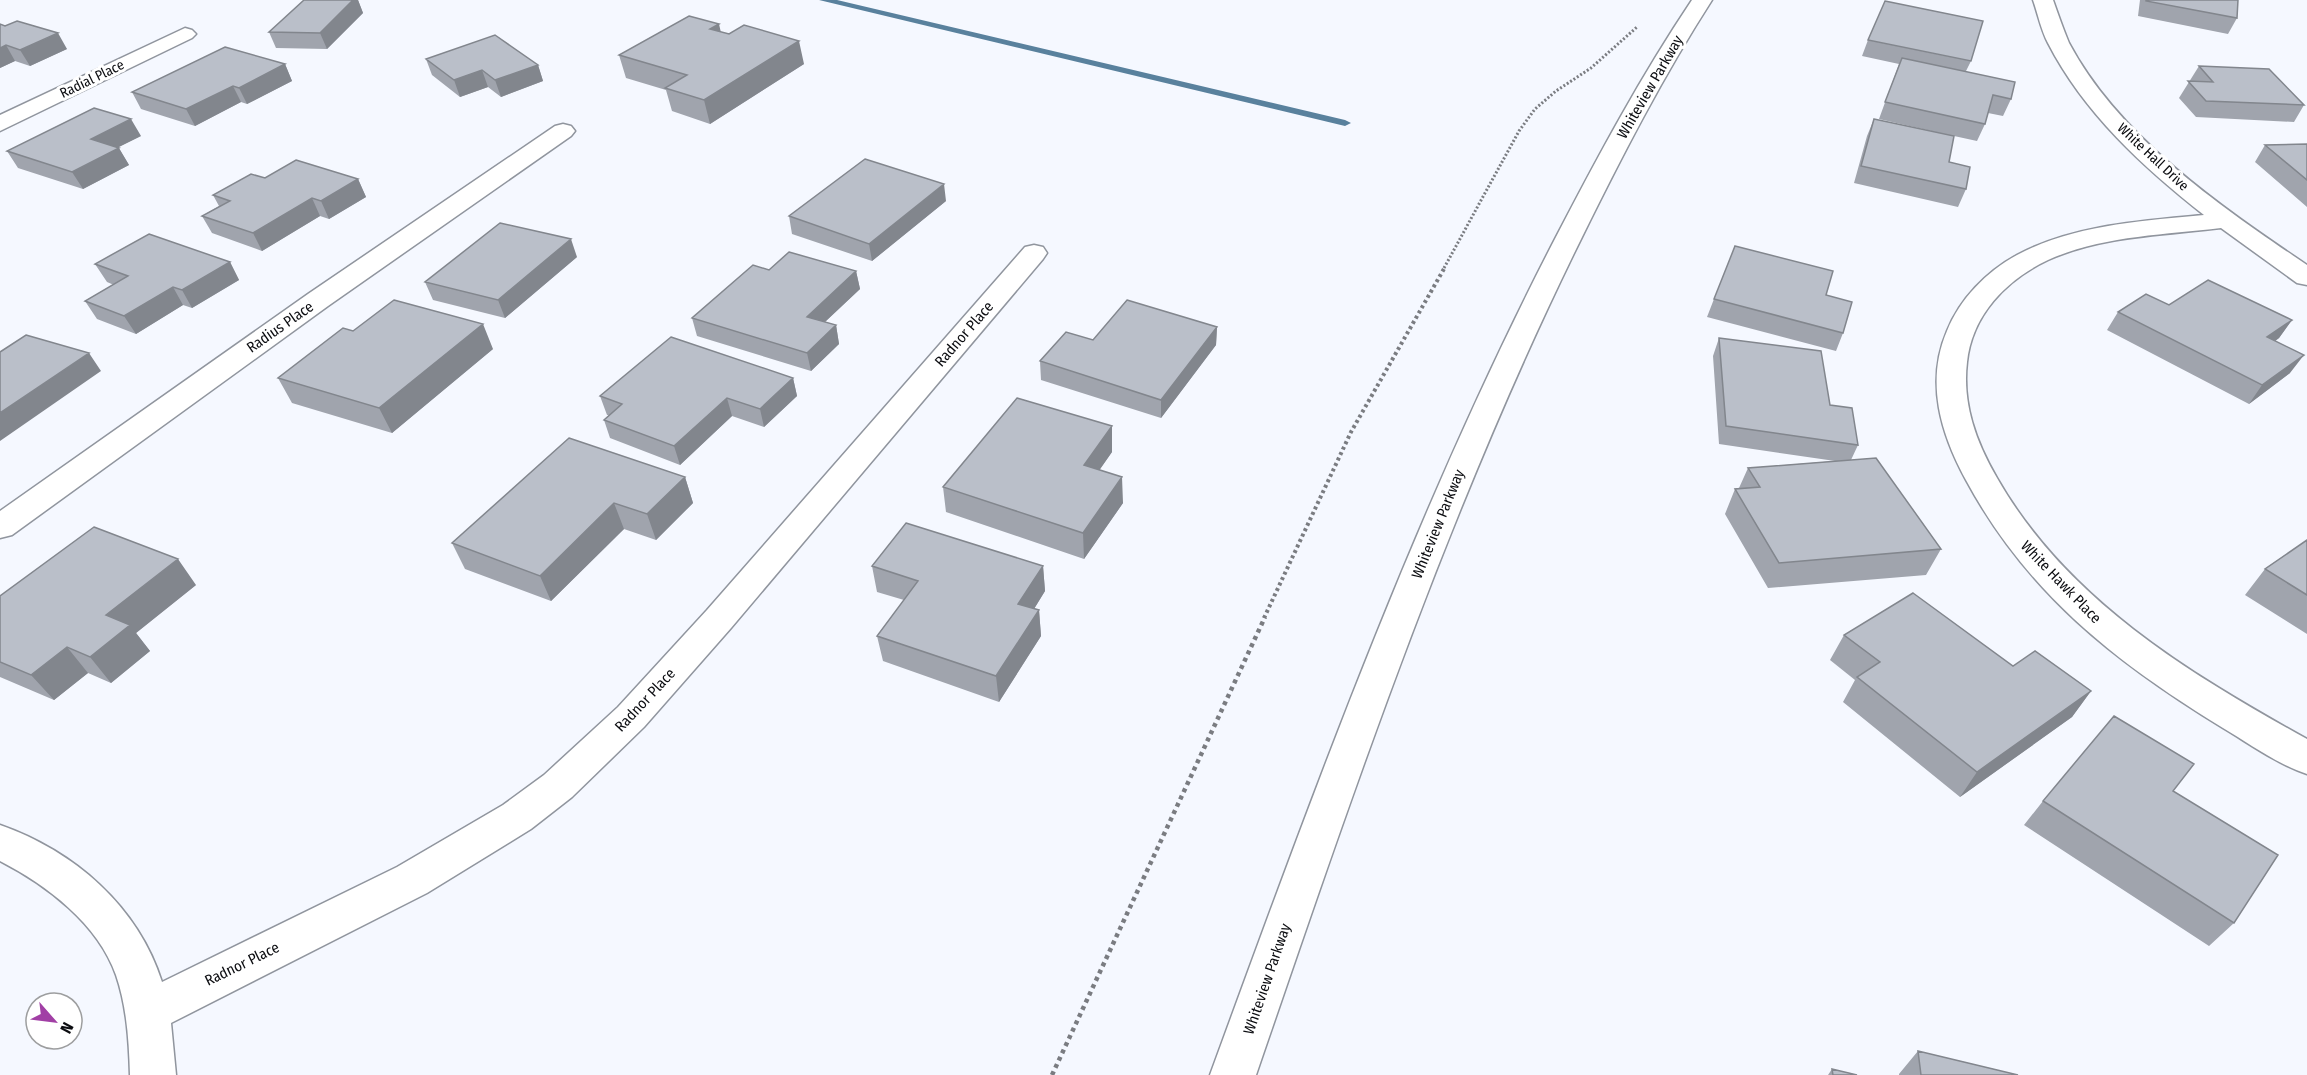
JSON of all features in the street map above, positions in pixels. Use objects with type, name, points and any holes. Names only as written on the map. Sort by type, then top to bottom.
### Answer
[{"type":"street","name":"Whiteview Parkway","points":[[1233,1075],[1288,918],[1357,734],[1477,429],[1578,216],[1669,52],[1702,0]]},
{"type":"street","name":"White Hall Drive","points":[[2043,0],[2057,41],[2066,58],[2103,108],[2166,170],[2227,220],[2307,277]]},
{"type":"street","name":"Radial Place","points":[[0,124],[185,34]]},
{"type":"street","name":"Radius Place","points":[[0,527],[318,300],[563,131]]},
{"type":"street","name":"White Hawk Place","points":[[2227,220],[2087,239],[2040,255],[2000,277],[1971,312],[1954,348],[1949,386],[1952,407],[1958,430],[1984,488],[2021,542],[2070,595],[2129,646],[2186,686],[2307,758]]},
{"type":"street","name":"Radnor Place","points":[[147,1012],[412,880],[517,817],[558,786],[631,717],[719,619],[1034,253]]},
{"type":"street","points":[[0,842],[48,867],[108,922],[126,946],[138,975],[147,1012],[153,1075]]},
{"type":"path","points":[[1052,1075],[1351,432],[1524,124],[1535,109],[1556,91],[1591,68],[1638,26]]},
{"type":"building","points":[[304,0],[353,0],[320,33],[269,32]]},
{"type":"building","points":[[2238,0],[2237,18],[2146,1]]},
{"type":"building","points":[[1885,1],[1983,21],[1971,61],[1868,40]]},
{"type":"building","points":[[689,16],[719,24],[710,29],[729,34],[744,25],[799,41],[704,100],[665,88],[687,75],[619,55]]},
{"type":"building","points":[[17,21],[58,33],[20,50],[6,45],[0,48],[0,24],[5,26]]},
{"type":"building","points":[[495,35],[538,65],[495,80],[482,70],[454,80],[426,59]]},
{"type":"building","points":[[225,47],[285,64],[239,88],[233,86],[186,109],[132,92]]},
{"type":"building","points":[[1902,58],[2015,82],[2011,99],[1993,95],[1985,124],[1885,102]]},
{"type":"building","points":[[2199,66],[2269,69],[2304,105],[2206,101],[2188,81],[2213,82]]},
{"type":"building","points":[[94,108],[131,119],[91,139],[119,148],[72,172],[7,151]]},
{"type":"building","points":[[1874,119],[1954,136],[1949,162],[1970,167],[1966,189],[1861,166]]},
{"type":"building","points":[[2307,144],[2307,180],[2265,145]]},
{"type":"building","points":[[865,159],[944,184],[869,244],[789,216]]},
{"type":"building","points":[[296,160],[358,179],[321,201],[312,198],[253,233],[202,216],[230,201],[213,195],[251,174],[265,178]]},
{"type":"building","points":[[500,223],[571,239],[498,300],[425,282]]},
{"type":"building","points":[[149,234],[230,262],[182,290],[173,287],[124,316],[85,301],[128,276],[95,264]]},
{"type":"building","points":[[1735,246],[1833,271],[1826,295],[1852,302],[1843,333],[1714,299]]},
{"type":"building","points":[[789,252],[856,271],[807,317],[836,325],[807,353],[692,318],[753,265],[769,270]]},
{"type":"building","points":[[2208,280],[2292,320],[2267,337],[2304,355],[2262,385],[2118,312],[2146,294],[2169,305]]},
{"type":"building","points":[[394,300],[483,324],[379,408],[278,378],[343,328],[353,331]]},
{"type":"building","points":[[1127,300],[1217,327],[1161,400],[1040,361],[1066,332],[1093,340]]},
{"type":"building","points":[[26,335],[89,353],[0,413],[0,352]]},
{"type":"building","points":[[671,337],[793,378],[760,409],[727,398],[674,446],[604,420],[622,404],[600,396]]},
{"type":"building","points":[[1719,338],[1821,351],[1830,405],[1852,408],[1858,445],[1726,426]]},
{"type":"building","points":[[1017,398],[1112,426],[1084,465],[1122,477],[1083,533],[943,487]]},
{"type":"building","points":[[569,438],[685,477],[647,514],[614,503],[540,576],[452,543]]},
{"type":"building","points":[[1876,458],[1941,549],[1779,563],[1735,489],[1760,487],[1748,468]]},
{"type":"building","points":[[906,523],[1043,566],[1018,604],[1039,610],[996,676],[877,636],[918,581],[872,566]]},
{"type":"building","points":[[94,527],[178,559],[106,615],[130,625],[90,657],[67,647],[31,675],[0,662],[0,596]]},
{"type":"building","points":[[2307,540],[2307,595],[2265,569]]},
{"type":"building","points":[[1913,593],[2013,666],[2035,651],[2091,691],[1977,772],[1857,677],[1880,662],[1844,635]]},
{"type":"building","points":[[2114,716],[2194,764],[2173,791],[2278,855],[2234,923],[2043,801]]},
{"type":"building","points":[[1918,1051],[2018,1075],[1921,1075]]},
{"type":"building","points":[[1832,1069],[1857,1075],[1833,1075]]},
{"type":"waterway","points":[[824,0],[1345,123]]}]
